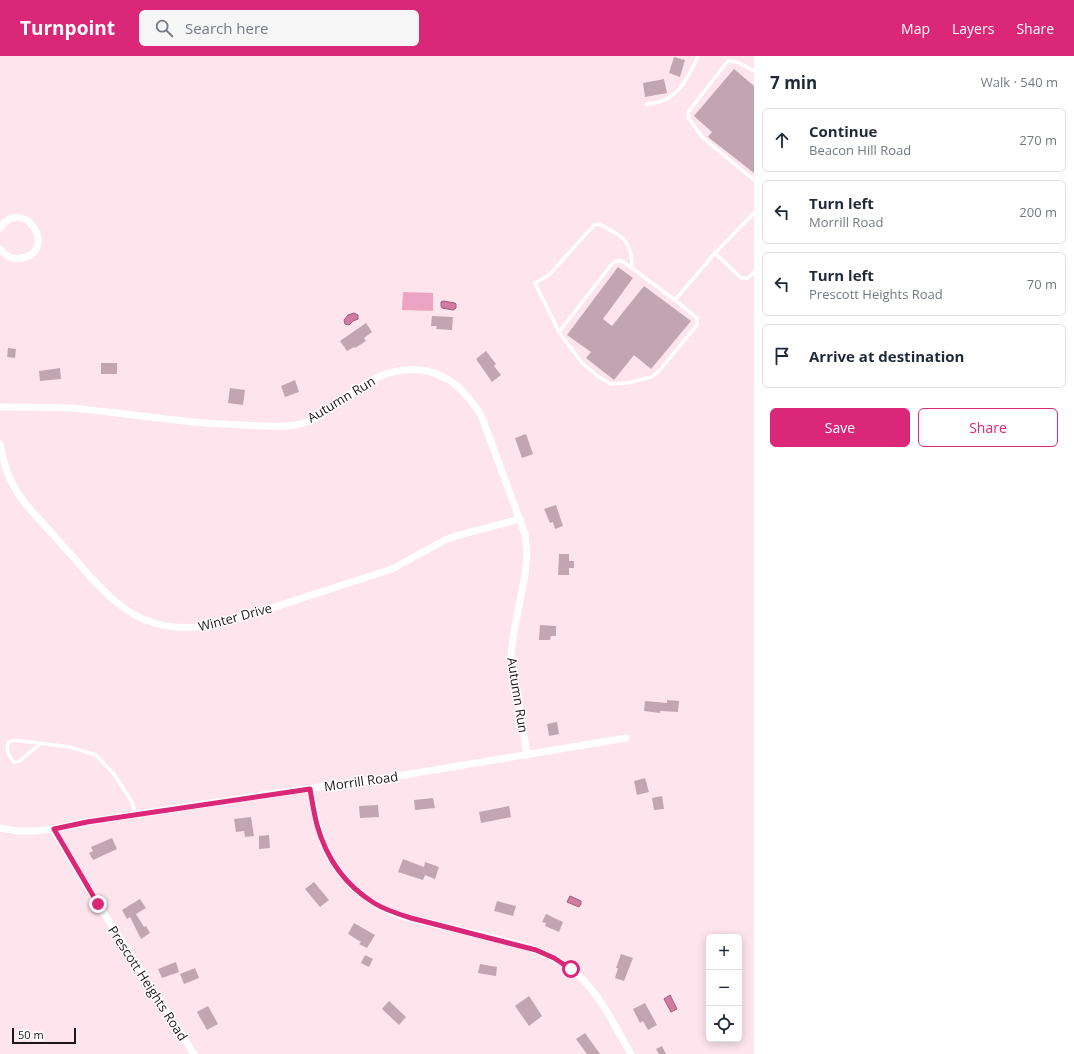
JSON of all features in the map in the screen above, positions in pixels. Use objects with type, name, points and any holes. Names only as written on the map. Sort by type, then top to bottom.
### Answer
[{"type":"street","points":[[0,228],[8,220],[21,218],[33,224],[38,236],[38,243],[35,249],[31,254],[24,258],[11,258],[0,249]]},
{"type":"street","name":"Autumn Run","points":[[0,407],[67,408],[176,420],[236,425],[276,426],[296,425],[315,418],[364,384],[382,375],[402,370],[421,370],[440,375],[457,385],[471,399],[481,415],[525,534],[527,554],[525,574],[511,653],[527,755]]},
{"type":"street","name":"Winter Drive","points":[[0,444],[8,476],[18,493],[30,509],[103,590],[118,604],[134,615],[153,623],[172,628],[192,628],[222,623],[248,615],[392,569],[445,540],[520,518]]},
{"type":"street","name":"Morrill Road","points":[[0,828],[17,831],[54,829],[87,822],[392,777],[626,738]]},
{"type":"street","points":[[310,789],[318,826],[324,844],[333,862],[344,878],[358,892],[374,903],[392,912],[516,944],[536,950],[554,958],[571,969],[586,982],[598,998],[631,1054]]},
{"type":"street","name":"Prescott Heights Road","points":[[54,829],[98,904],[194,1054]]},
{"type":"lane","points":[[646,104],[655,104],[663,101],[679,90],[685,82],[698,56]]},
{"type":"lane","points":[[754,71],[737,62],[728,61],[688,112],[689,119],[703,138],[754,180]]},
{"type":"lane","points":[[676,300],[716,253],[754,213]]},
{"type":"lane","points":[[559,332],[611,265],[616,261],[622,261],[676,300],[697,318],[697,325],[660,370],[652,377],[627,383],[611,384],[599,377],[583,364],[559,332],[535,283],[549,274],[594,225],[599,224],[625,240],[630,247],[632,255],[632,268]]},
{"type":"lane","points":[[716,253],[741,278],[748,278],[754,272]]},
{"type":"lane","points":[[41,743],[20,761],[14,762],[9,756],[7,750],[8,743],[14,740],[41,743],[70,747],[96,754],[114,774],[132,802],[136,815]]},
{"type":"shaded area","points":[[403,292],[433,293],[433,311],[402,310]]},
{"type":"shaded area","points":[[441,302],[455,303],[456,308],[453,310],[442,308]]},
{"type":"shaded area","points":[[354,313],[358,315],[358,319],[349,325],[345,324],[344,320],[348,315]]},
{"type":"shaded area","points":[[570,896],[581,901],[579,907],[567,902]]},
{"type":"shaded area","points":[[670,995],[677,1009],[671,1012],[664,999]]},
{"type":"building","points":[[674,57],[685,60],[680,77],[669,73]]},
{"type":"building","points":[[734,69],[754,86],[754,173],[708,137],[712,132],[694,116]]},
{"type":"building","points":[[664,79],[667,93],[645,97],[643,83]]},
{"type":"building","points":[[618,267],[633,278],[603,319],[612,326],[644,286],[691,321],[651,369],[634,355],[614,380],[586,358],[591,352],[567,335]]},
{"type":"building","points":[[432,316],[453,317],[452,330],[436,329],[437,326],[431,326]]},
{"type":"building","points":[[366,323],[372,332],[364,338],[366,341],[347,351],[340,341]]},
{"type":"building","points":[[8,348],[16,349],[15,358],[7,357]]},
{"type":"building","points":[[486,351],[496,364],[494,366],[501,375],[492,382],[476,359]]},
{"type":"building","points":[[101,363],[117,363],[117,374],[101,374]]},
{"type":"building","points":[[60,368],[61,379],[40,381],[39,371]]},
{"type":"building","points":[[295,380],[299,392],[285,397],[281,386]]},
{"type":"building","points":[[230,388],[245,390],[243,405],[228,403]]},
{"type":"building","points":[[526,434],[533,454],[522,458],[515,438]]},
{"type":"building","points":[[556,505],[563,526],[555,529],[553,522],[550,523],[544,509]]},
{"type":"building","points":[[559,554],[569,554],[569,561],[574,561],[574,568],[569,568],[569,575],[558,575]]},
{"type":"building","points":[[540,625],[556,626],[556,636],[551,636],[550,640],[539,640]]},
{"type":"building","points":[[667,700],[679,701],[678,712],[660,711],[660,713],[644,711],[645,701],[667,703]]},
{"type":"building","points":[[557,722],[559,734],[549,736],[547,724]]},
{"type":"building","points":[[645,778],[649,792],[637,795],[634,781]]},
{"type":"building","points":[[662,796],[664,809],[654,810],[652,798]]},
{"type":"building","points":[[433,798],[435,808],[415,810],[414,800]]},
{"type":"building","points":[[378,805],[379,817],[360,818],[359,806]]},
{"type":"building","points":[[509,806],[511,817],[481,823],[479,812]]},
{"type":"building","points":[[251,817],[254,836],[245,837],[244,831],[236,832],[234,819]]},
{"type":"building","points":[[269,835],[270,848],[259,849],[259,836]]},
{"type":"building","points":[[112,838],[117,849],[93,860],[89,853],[93,851],[91,847]]},
{"type":"building","points":[[403,859],[424,867],[425,862],[439,867],[435,879],[425,875],[423,880],[398,872]]},
{"type":"building","points":[[314,882],[329,900],[320,907],[305,889]]},
{"type":"building","points":[[140,899],[146,908],[136,914],[144,927],[146,926],[150,933],[141,939],[130,917],[127,919],[122,910]]},
{"type":"building","points":[[497,901],[516,906],[513,916],[494,911]]},
{"type":"building","points":[[546,914],[563,922],[559,932],[545,926],[546,923],[542,922]]},
{"type":"building","points":[[354,923],[375,935],[367,948],[359,944],[361,942],[348,934]]},
{"type":"building","points":[[621,954],[633,958],[624,981],[615,978],[618,968],[616,968]]},
{"type":"building","points":[[365,955],[373,959],[369,967],[361,963]]},
{"type":"building","points":[[176,962],[179,972],[162,978],[158,969]]},
{"type":"building","points":[[480,964],[497,967],[496,976],[478,973]]},
{"type":"building","points":[[195,968],[199,978],[184,984],[180,974]]},
{"type":"building","points":[[529,996],[542,1016],[529,1026],[515,1006]]},
{"type":"building","points":[[389,1001],[406,1017],[399,1025],[382,1009]]},
{"type":"building","points":[[645,1003],[657,1025],[648,1030],[643,1021],[640,1023],[633,1009]]},
{"type":"building","points":[[208,1006],[218,1024],[207,1030],[197,1012]]},
{"type":"building","points":[[585,1033],[600,1054],[587,1054],[576,1039]]},
{"type":"building","points":[[662,1046],[666,1054],[659,1054],[656,1049]]},
{"type":"route","points":[[98,904],[54,829],[87,822],[310,789],[318,826],[324,844],[333,862],[344,878],[358,892],[374,903],[392,912],[536,950],[554,958],[571,969]]}]
